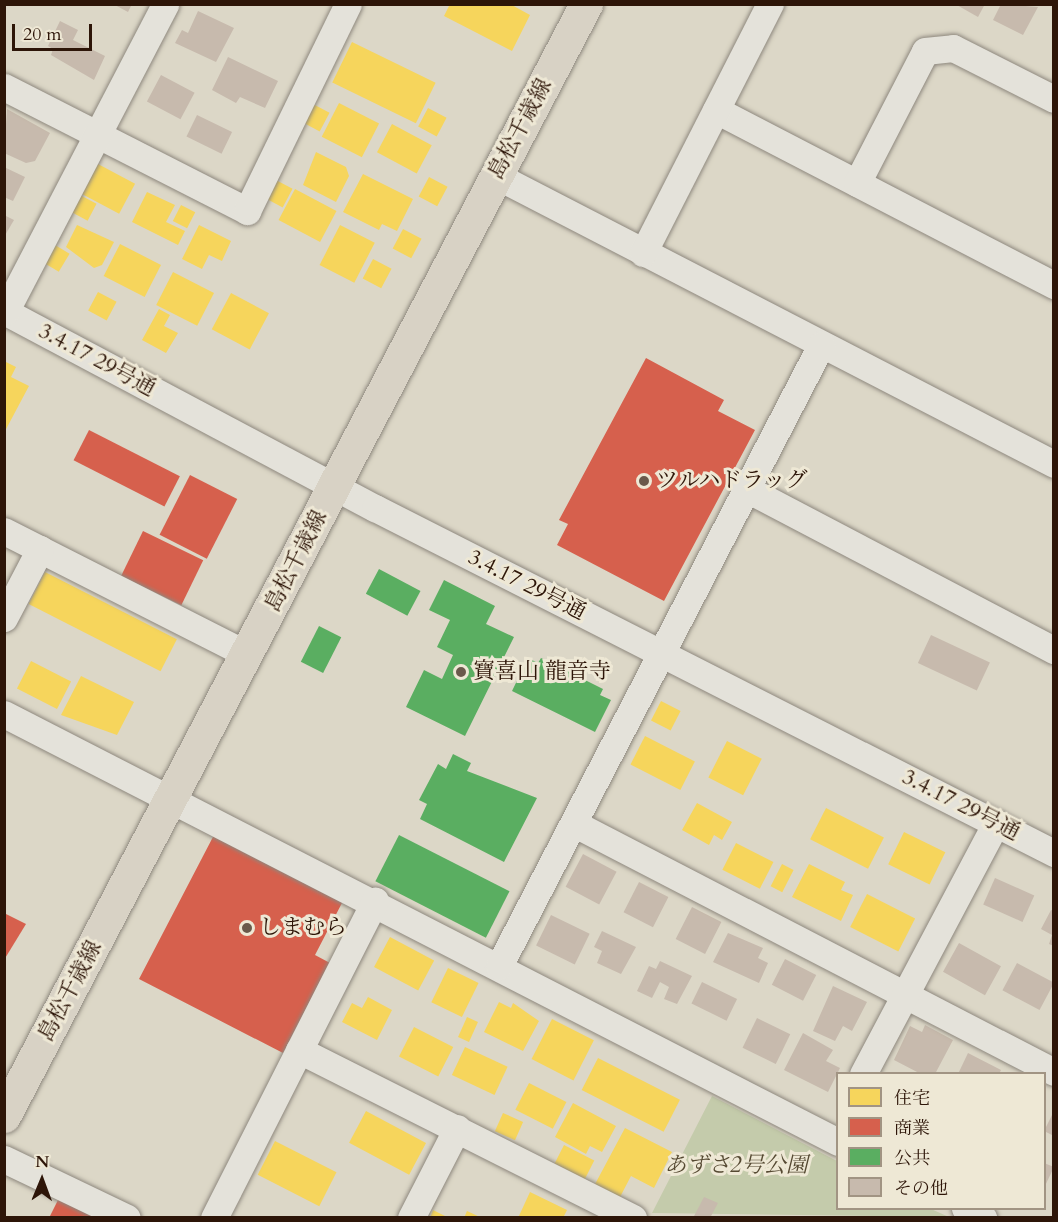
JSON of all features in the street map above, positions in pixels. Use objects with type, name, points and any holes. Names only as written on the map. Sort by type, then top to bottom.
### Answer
[{"type":"main road","name":"島松千歳線","points":[[4,1116],[248,655],[586,4]]},
{"type":"street","points":[[5,311],[165,4]]},
{"type":"street","points":[[4,87],[247,211],[348,4]]},
{"type":"street","points":[[644,253],[770,4]]},
{"type":"street","points":[[857,183],[925,51],[953,48],[1053,99]]},
{"type":"street","points":[[716,110],[1053,285]]},
{"type":"street","points":[[495,176],[1053,464]]},
{"type":"street","name":"3.4.17 29号通","points":[[5,311],[335,487],[1053,853]]},
{"type":"street","points":[[499,966],[575,824],[659,651],[821,345]]},
{"type":"street","points":[[745,488],[1053,650]]},
{"type":"street","points":[[4,531],[248,655]]},
{"type":"street","points":[[4,618],[40,549]]},
{"type":"street","points":[[4,714],[835,1134]]},
{"type":"street","points":[[864,1072],[996,822]]},
{"type":"street","points":[[575,824],[1053,1072]]},
{"type":"street","points":[[214,1218],[375,901]]},
{"type":"street","points":[[299,1050],[633,1218]]},
{"type":"street","points":[[411,1218],[457,1128]]},
{"type":"street","points":[[4,1159],[126,1218]]},
{"type":"street","points":[[967,1210],[983,1218]]},
{"type":"green space","name":"あずさ2号公園","points":[[712,1096],[836,1160],[836,1210],[933,1210],[949,1217],[652,1213]]},
{"type":"building: 住宅","points":[[450,4],[510,4],[530,15],[512,51],[444,16]]},
{"type":"building: 住宅","points":[[352,42],[436,83],[416,123],[332,82]]},
{"type":"building: 住宅","points":[[311,103],[330,113],[320,131],[301,122]]},
{"type":"building: 住宅","points":[[339,103],[379,123],[362,157],[322,137]]},
{"type":"building: 住宅","points":[[428,108],[447,118],[437,136],[418,127]]},
{"type":"building: 住宅","points":[[392,124],[432,145],[417,173],[377,152]]},
{"type":"building: 住宅","points":[[316,152],[346,167],[349,176],[336,202],[303,185]]},
{"type":"building: 住宅","points":[[98,164],[135,184],[119,214],[82,194]]},
{"type":"building: 住宅","points":[[363,174],[413,199],[397,231],[382,224],[379,230],[343,212]]},
{"type":"building: 住宅","points":[[429,177],[448,187],[437,206],[419,196]]},
{"type":"building: 住宅","points":[[274,179],[293,189],[283,207],[264,198]]},
{"type":"building: 住宅","points":[[295,189],[336,211],[320,242],[279,220]]},
{"type":"building: 住宅","points":[[147,192],[175,205],[166,222],[185,231],[178,245],[132,222]]},
{"type":"building: 住宅","points":[[78,194],[97,204],[88,221],[69,211]]},
{"type":"building: 住宅","points":[[181,205],[195,212],[187,228],[173,221]]},
{"type":"building: 住宅","points":[[77,225],[114,242],[102,265],[94,268],[66,247]]},
{"type":"building: 住宅","points":[[199,225],[231,241],[222,261],[209,255],[202,269],[182,259]]},
{"type":"building: 住宅","points":[[340,225],[375,243],[354,283],[320,265]]},
{"type":"building: 住宅","points":[[403,229],[422,239],[411,258],[393,248]]},
{"type":"building: 住宅","points":[[120,244],[161,265],[145,297],[104,276]]},
{"type":"building: 住宅","points":[[55,245],[70,254],[59,272],[44,263]]},
{"type":"building: 住宅","points":[[373,259],[392,269],[381,288],[363,278]]},
{"type":"building: 住宅","points":[[173,272],[214,293],[197,326],[156,305]]},
{"type":"building: 住宅","points":[[98,292],[117,302],[107,320],[88,311]]},
{"type":"building: 住宅","points":[[231,293],[269,313],[250,349],[212,329]]},
{"type":"building: 住宅","points":[[159,309],[170,315],[164,326],[178,333],[166,353],[142,340]]},
{"type":"building: 住宅","points":[[4,361],[16,367],[11,377],[29,386],[4,433]]},
{"type":"building: 住宅","points":[[45,572],[177,639],[161,671],[29,604]]},
{"type":"building: 住宅","points":[[31,661],[71,681],[57,709],[17,689]]},
{"type":"building: 住宅","points":[[81,676],[134,702],[117,735],[61,715]]},
{"type":"building: 住宅","points":[[661,701],[681,711],[671,731],[651,721]]},
{"type":"building: 住宅","points":[[645,736],[695,761],[680,790],[630,765]]},
{"type":"building: 住宅","points":[[727,741],[762,759],[743,795],[708,778]]},
{"type":"building: 住宅","points":[[697,803],[732,822],[722,840],[714,835],[709,845],[682,830]]},
{"type":"building: 住宅","points":[[826,808],[884,838],[868,869],[810,839]]},
{"type":"building: 住宅","points":[[904,832],[945,852],[930,885],[888,864]]},
{"type":"building: 住宅","points":[[736,843],[773,862],[760,889],[722,870]]},
{"type":"building: 住宅","points":[[782,864],[794,870],[782,892],[771,886]]},
{"type":"building: 住宅","points":[[809,864],[845,882],[841,890],[853,895],[841,921],[792,897]]},
{"type":"building: 住宅","points":[[867,894],[915,919],[898,951],[850,927]]},
{"type":"building: 住宅","points":[[390,937],[434,960],[418,990],[374,967]]},
{"type":"building: 住宅","points":[[448,968],[479,983],[462,1017],[431,1002]]},
{"type":"building: 住宅","points":[[368,997],[392,1010],[377,1040],[342,1022],[352,1003],[362,1008]]},
{"type":"building: 住宅","points":[[499,1002],[511,1008],[513,1003],[539,1021],[523,1051],[484,1032]]},
{"type":"building: 住宅","points":[[467,1017],[478,1022],[469,1042],[458,1037]]},
{"type":"building: 住宅","points":[[552,1019],[594,1040],[573,1080],[532,1059]]},
{"type":"building: 住宅","points":[[414,1027],[453,1047],[438,1076],[399,1056]]},
{"type":"building: 住宅","points":[[465,1047],[508,1067],[494,1095],[452,1075]]},
{"type":"building: 住宅","points":[[598,1058],[680,1100],[664,1132],[582,1090]]},
{"type":"building: 住宅","points":[[529,1083],[566,1102],[553,1129],[515,1110]]},
{"type":"building: 住宅","points":[[573,1103],[616,1126],[602,1152],[590,1146],[586,1154],[555,1137]]},
{"type":"building: 住宅","points":[[366,1111],[426,1143],[409,1175],[349,1143]]},
{"type":"building: 住宅","points":[[503,1113],[523,1122],[515,1140],[495,1131]]},
{"type":"building: 住宅","points":[[625,1128],[672,1152],[654,1188],[631,1176],[619,1199],[594,1186]]},
{"type":"building: 住宅","points":[[275,1141],[336,1172],[319,1206],[258,1175]]},
{"type":"building: 住宅","points":[[564,1145],[594,1160],[585,1179],[554,1164]]},
{"type":"building: 住宅","points":[[530,1192],[567,1210],[563,1218],[518,1218]]},
{"type":"building: 住宅","points":[[433,1210],[449,1218],[430,1218]]},
{"type":"building: 住宅","points":[[467,1211],[482,1218],[464,1218]]},
{"type":"building: 商業","points":[[646,358],[724,400],[718,411],[755,430],[664,601],[557,545],[568,524],[559,520]]},
{"type":"building: 商業","points":[[89,430],[180,476],[164,507],[74,460]]},
{"type":"building: 商業","points":[[190,475],[237,499],[207,559],[160,535]]},
{"type":"building: 商業","points":[[143,531],[203,560],[181,605],[121,576]]},
{"type":"building: 商業","name":"しまむら","points":[[214,835],[343,901],[315,955],[330,963],[283,1053],[139,979]]},
{"type":"building: 商業","points":[[4,913],[26,924],[4,960]]},
{"type":"building: 商業","points":[[59,1198],[97,1218],[49,1218]]},
{"type":"building: 公共","points":[[379,569],[420,591],[407,616],[366,594]]},
{"type":"building: 公共","points":[[444,580],[495,606],[486,624],[514,637],[465,736],[406,707],[424,670],[442,679],[453,655],[437,647],[450,620],[429,610]]},
{"type":"building: 公共","points":[[319,626],[341,637],[323,673],[301,662]]},
{"type":"building: 公共","points":[[528,658],[538,663],[541,658],[603,689],[600,695],[611,700],[595,732],[512,691]]},
{"type":"building: 公共","points":[[453,754],[471,763],[467,771],[537,798],[504,862],[420,819],[427,804],[419,800],[438,764],[446,769]]},
{"type":"building: 公共","points":[[399,835],[509,891],[486,938],[375,881]]},
{"type":"building: その他","points":[[113,4],[132,4],[128,12]]},
{"type":"building: その他","points":[[955,4],[985,4],[978,17]]},
{"type":"building: その他","points":[[1001,4],[1038,7],[1023,35],[993,20]]},
{"type":"building: その他","points":[[198,11],[234,28],[216,62],[175,43],[182,30],[188,33]]},
{"type":"building: その他","points":[[60,21],[78,30],[73,40],[105,56],[94,80],[51,55],[53,49],[48,46]]},
{"type":"building: その他","points":[[228,57],[278,81],[265,108],[240,97],[236,103],[212,90]]},
{"type":"building: その他","points":[[161,75],[195,93],[180,119],[147,101]]},
{"type":"building: その他","points":[[7,109],[50,133],[35,161],[26,163],[4,153]]},
{"type":"building: その他","points":[[197,115],[232,132],[222,154],[186,137]]},
{"type":"building: その他","points":[[4,167],[25,177],[13,201],[4,197]]},
{"type":"building: その他","points":[[4,215],[14,220],[4,237]]},
{"type":"building: その他","points":[[931,635],[990,662],[977,691],[918,663]]},
{"type":"building: その他","points":[[583,854],[617,872],[599,905],[566,887]]},
{"type":"building: その他","points":[[995,878],[1034,895],[1022,922],[983,904]]},
{"type":"building: その他","points":[[639,882],[668,897],[653,927],[624,912]]},
{"type":"building: その他","points":[[692,907],[721,922],[705,954],[676,939]]},
{"type":"building: その他","points":[[1051,910],[1054,911],[1054,946],[1049,944],[1052,935],[1041,929]]},
{"type":"building: その他","points":[[551,915],[590,934],[575,964],[536,946]]},
{"type":"building: その他","points":[[602,931],[636,947],[621,974],[597,963],[602,951],[594,947]]},
{"type":"building: その他","points":[[728,933],[763,948],[758,958],[768,963],[759,983],[713,962]]},
{"type":"building: その他","points":[[959,943],[1001,966],[985,995],[943,972]]},
{"type":"building: その他","points":[[785,959],[816,975],[803,1001],[772,985]]},
{"type":"building: その他","points":[[660,961],[692,976],[677,1004],[664,999],[669,987],[660,982],[652,998],[637,991],[649,966],[656,969]]},
{"type":"building: その他","points":[[1017,963],[1054,983],[1040,1010],[1002,990]]},
{"type":"building: その他","points":[[702,982],[737,999],[727,1021],[691,1004]]},
{"type":"building: その他","points":[[833,986],[867,1002],[852,1031],[843,1026],[835,1041],[813,1031]]},
{"type":"building: その他","points":[[757,1018],[790,1034],[776,1064],[743,1048]]},
{"type":"building: その他","points":[[925,1025],[953,1040],[936,1072],[917,1072],[894,1060],[910,1026],[922,1032]]},
{"type":"building: その他","points":[[803,1033],[833,1050],[826,1061],[840,1068],[828,1092],[784,1070]]},
{"type":"building: その他","points":[[968,1053],[1001,1070],[1000,1072],[959,1072]]},
{"type":"building: その他","points":[[1054,1111],[1054,1136],[1046,1132]]},
{"type":"building: その他","points":[[1046,1164],[1054,1167],[1046,1184]]},
{"type":"building: その他","points":[[704,1197],[718,1203],[710,1218],[693,1218]]},
{"type":"place","name":"ツルハドラッグ","points":[[644,481]]},
{"type":"place","name":"寶喜山 龍音寺","points":[[461,672]]},
{"type":"place","name":"しまむら","points":[[247,928]]}]
